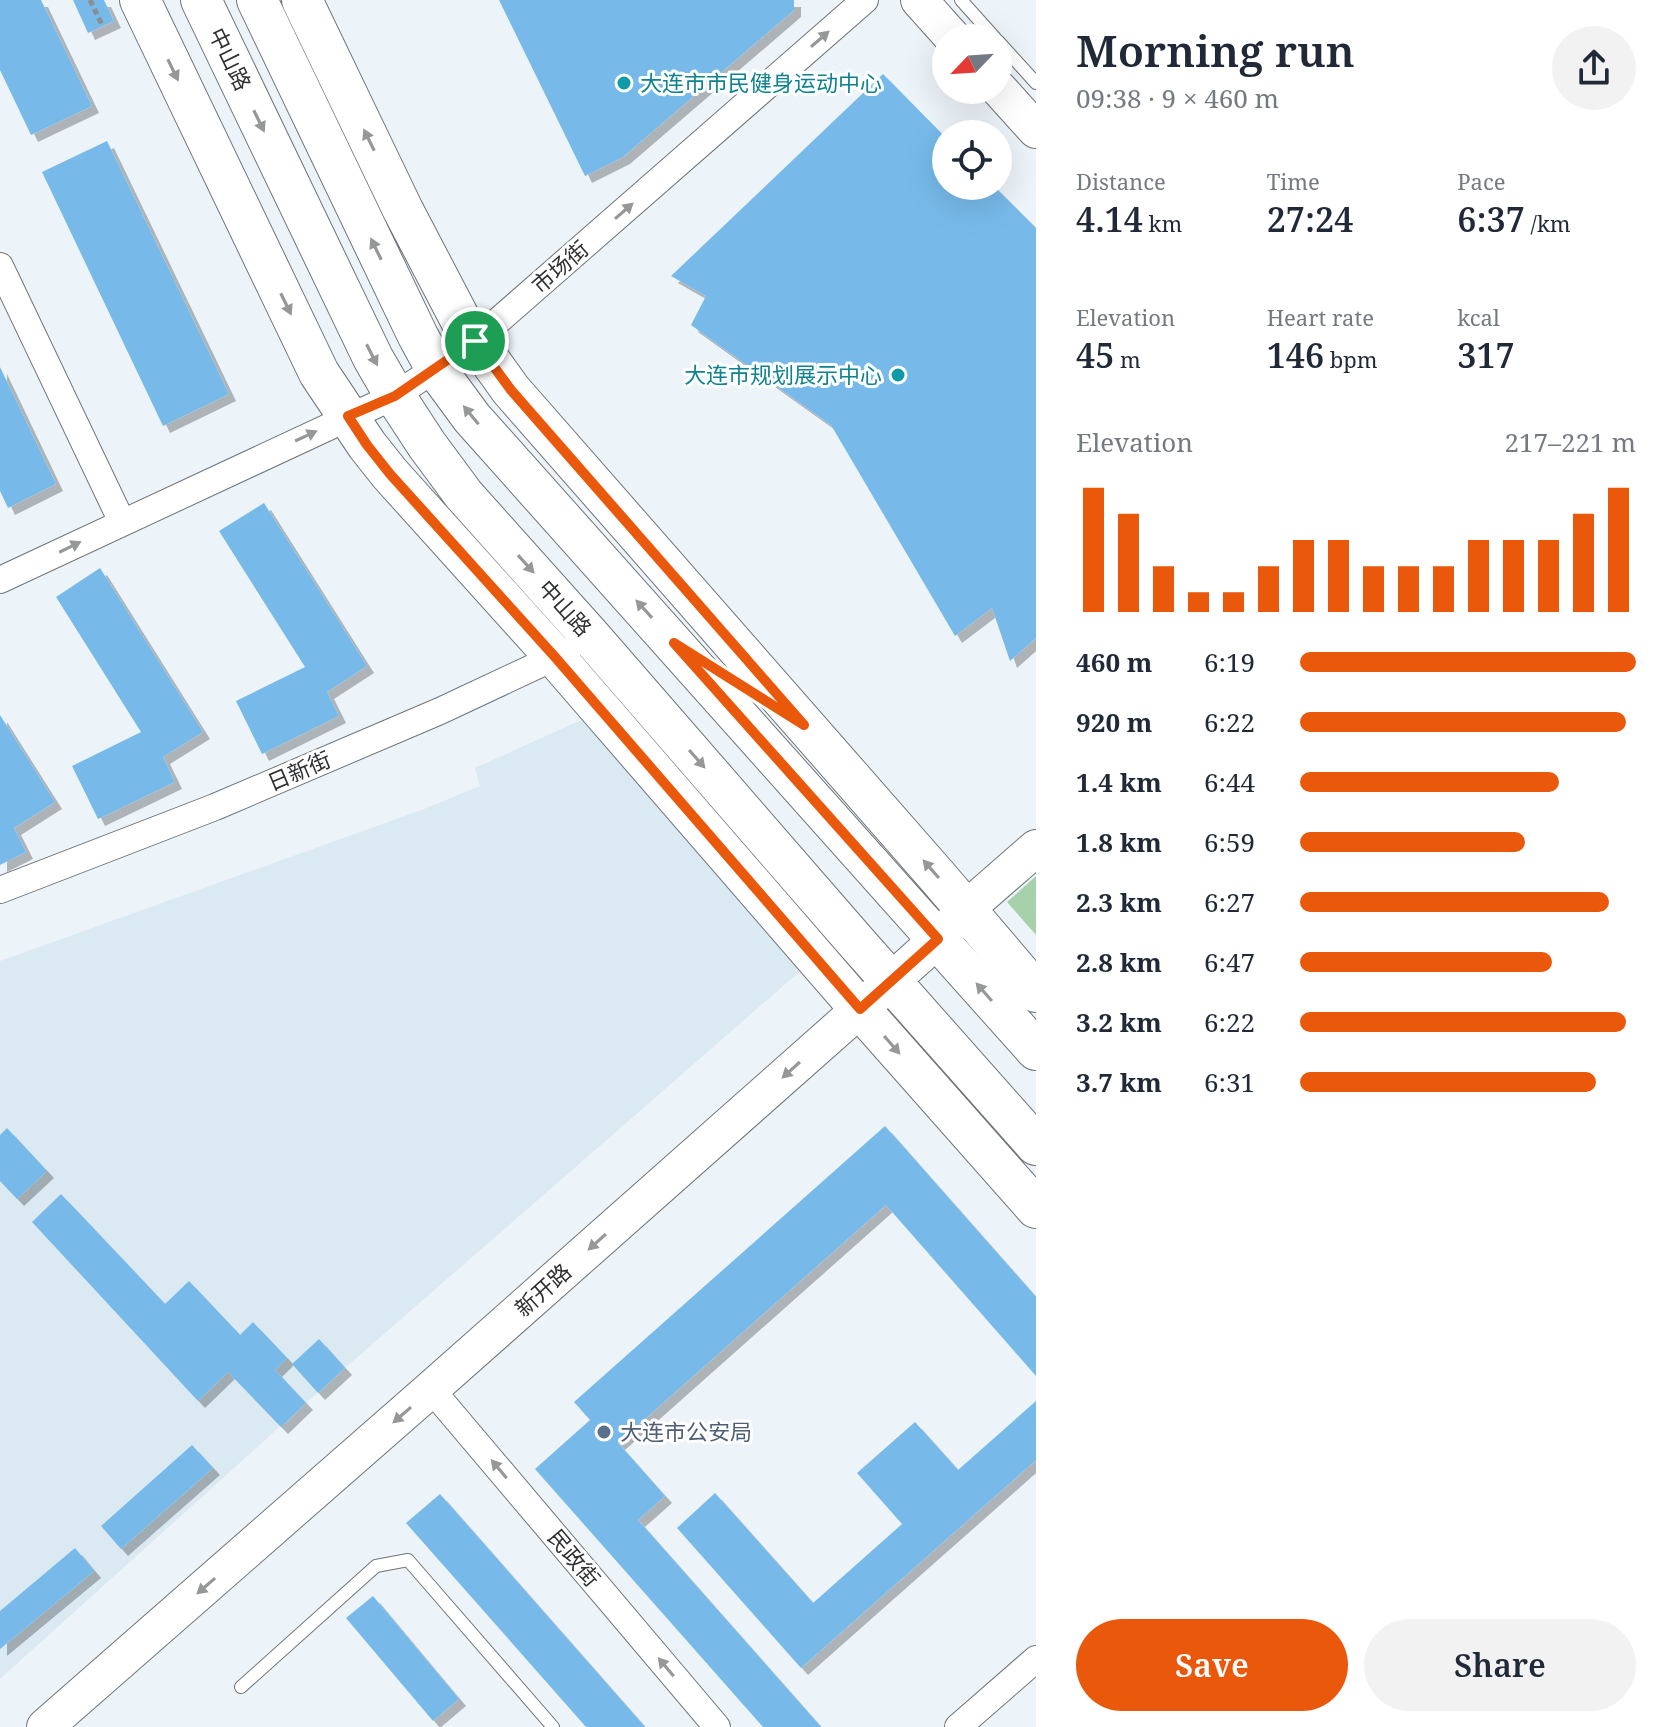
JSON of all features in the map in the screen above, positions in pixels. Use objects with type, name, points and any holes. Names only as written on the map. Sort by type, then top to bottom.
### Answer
[{"type":"main road","points":[[140,0],[319,373],[367,445],[1036,1208]]},
{"type":"main road","name":"中山路","points":[[201,0],[373,358],[427,445],[464,495],[1036,1145]]},
{"type":"main road","points":[[257,0],[418,336],[436,369],[472,418],[1036,1050]]},
{"type":"main road","points":[[302,0],[403,210],[460,319],[511,390],[1036,992]]},
{"type":"main road","points":[[919,0],[940,24]]},
{"type":"main road","points":[[1012,103],[1036,130]]},
{"type":"main road","points":[[403,210],[422,286],[436,369]]},
{"type":"main road","points":[[674,643],[804,725]]},
{"type":"main road","name":"新开路","points":[[45,1727],[860,1009],[1036,848]]},
{"type":"street","name":"市场街","points":[[0,580],[395,396],[436,369],[475,341],[865,0]]},
{"type":"street","points":[[0,266],[122,522]]},
{"type":"street","name":"日新街","points":[[0,890],[215,807],[440,711],[592,638]]},
{"type":"street","name":"民政街","points":[[431,1389],[717,1727]]},
{"type":"street","points":[[958,1727],[1036,1659]]},
{"type":"lane","points":[[961,0],[983,24]]},
{"type":"lane","points":[[1012,56],[1036,83]]},
{"type":"lane","points":[[241,1687],[376,1566],[408,1560],[553,1727]]},
{"type":"path","points":[[90,0],[103,27]]},
{"type":"shaded area","points":[[588,717],[805,967],[345,1368],[0,1679],[0,961],[424,809],[480,786],[475,768]]},
{"type":"green space","points":[[1036,876],[1036,935],[1007,902]]},
{"type":"building","points":[[0,0],[41,0],[92,106],[31,135],[0,70]]},
{"type":"building","points":[[73,0],[104,0],[114,21],[88,33]]},
{"type":"building","name":"大连市市民健身运动中心","points":[[499,0],[794,0],[794,10],[623,157],[585,176]]},
{"type":"building","name":"大连市规划展示中心","points":[[883,74],[932,124],[932,200],[1008,200],[1036,228],[1036,638],[1010,661],[992,608],[955,636],[831,425],[691,325],[706,296],[671,276]]},
{"type":"building","points":[[107,141],[229,394],[163,426],[42,172]]},
{"type":"building","points":[[0,367],[56,484],[8,508],[0,491]]},
{"type":"building","points":[[264,503],[367,666],[327,692],[339,716],[262,754],[236,701],[305,667],[219,531]]},
{"type":"building","points":[[100,568],[203,732],[163,757],[175,782],[98,819],[72,766],[141,732],[56,597]]},
{"type":"building","points":[[0,715],[55,802],[14,828],[26,852],[0,865]]},
{"type":"building","name":"大连市公安局","points":[[885,1126],[1036,1297],[1036,1376],[886,1205],[618,1443],[665,1496],[638,1520],[821,1727],[763,1727],[535,1469],[590,1420],[574,1402]]},
{"type":"building","points":[[7,1128],[47,1171],[17,1199],[0,1181],[0,1135]]},
{"type":"building","points":[[61,1194],[165,1304],[189,1281],[240,1335],[253,1322],[287,1358],[275,1370],[306,1403],[281,1427],[228,1372],[198,1401],[32,1222]]},
{"type":"building","points":[[319,1339],[345,1368],[318,1393],[292,1364]]},
{"type":"building","name":"大连市公安局","points":[[1036,1401],[1036,1460],[801,1668],[677,1528],[715,1493],[813,1603],[902,1524],[857,1473],[915,1422],[958,1470]]},
{"type":"building","points":[[192,1445],[213,1468],[121,1549],[101,1526]]},
{"type":"building","points":[[440,1494],[645,1727],[586,1727],[406,1523]]},
{"type":"building","points":[[75,1548],[94,1571],[0,1649],[0,1611]]},
{"type":"building","points":[[373,1596],[459,1699],[433,1721],[346,1618]]},
{"type":"place","name":"大连市市民健身运动中心","points":[[624,83]]},
{"type":"place","name":"大连市规划展示中心","points":[[898,375]]},
{"type":"place","name":"大连市公安局","points":[[604,1432]]},
{"type":"route","points":[[475,341],[511,390],[804,725],[674,643],[938,939],[860,1009],[555,657],[390,474],[348,416],[395,396],[475,341]]}]
